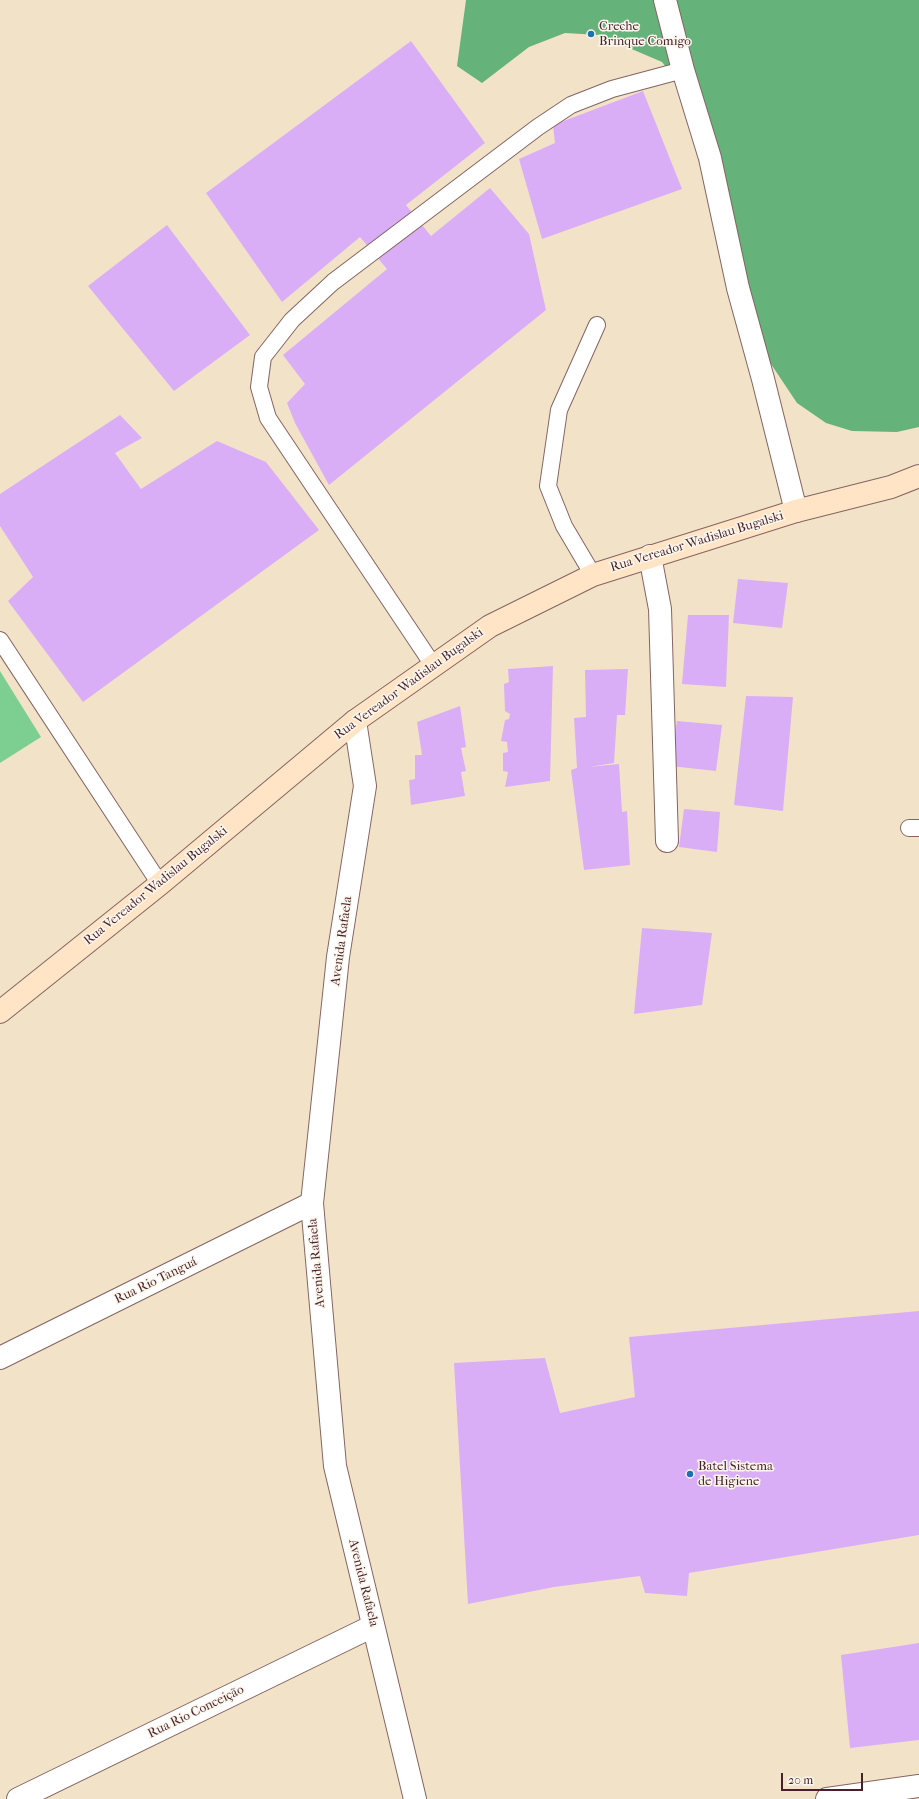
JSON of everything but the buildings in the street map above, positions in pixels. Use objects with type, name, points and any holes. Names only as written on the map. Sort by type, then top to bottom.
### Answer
[{"type":"main road","name":"Rua Vereador Wadislau Bugalski","points":[[0,1012],[160,884],[355,720],[490,626],[593,575],[796,511],[890,487],[919,476]]},
{"type":"street","points":[[665,0],[683,70],[710,158],[738,288],[763,379],[796,511]]},
{"type":"street","points":[[650,556],[660,609],[667,841]]},
{"type":"street","name":"Avenida Rafaela","points":[[355,720],[365,786],[338,957],[312,1203],[335,1466],[415,1799]]},
{"type":"street","name":"Rua Rio Tanguá","points":[[0,1358],[312,1203]]},
{"type":"street","name":"Rua Rio Conceição","points":[[18,1799],[373,1626]]},
{"type":"street","points":[[827,1799],[919,1786]]},
{"type":"lane","points":[[433,665],[268,418],[259,386],[263,357],[292,320],[333,282],[538,127],[572,106],[612,89],[683,70]]},
{"type":"lane","points":[[593,575],[564,526],[548,486],[559,410],[597,325]]},
{"type":"lane","points":[[0,640],[160,884]]},
{"type":"green space","points":[[466,0],[919,0],[919,427],[897,432],[852,431],[826,423],[797,403],[763,352],[700,110],[662,62],[599,35],[565,33],[529,47],[482,83],[457,66]]},
{"type":"green space","points":[[0,671],[41,737],[0,763]]},
{"type":"place","name":"Creche Brinque Comigo","points":[[591,34]]},
{"type":"place","name":"Batel Sistema de Higiene","points":[[690,1474]]}]
